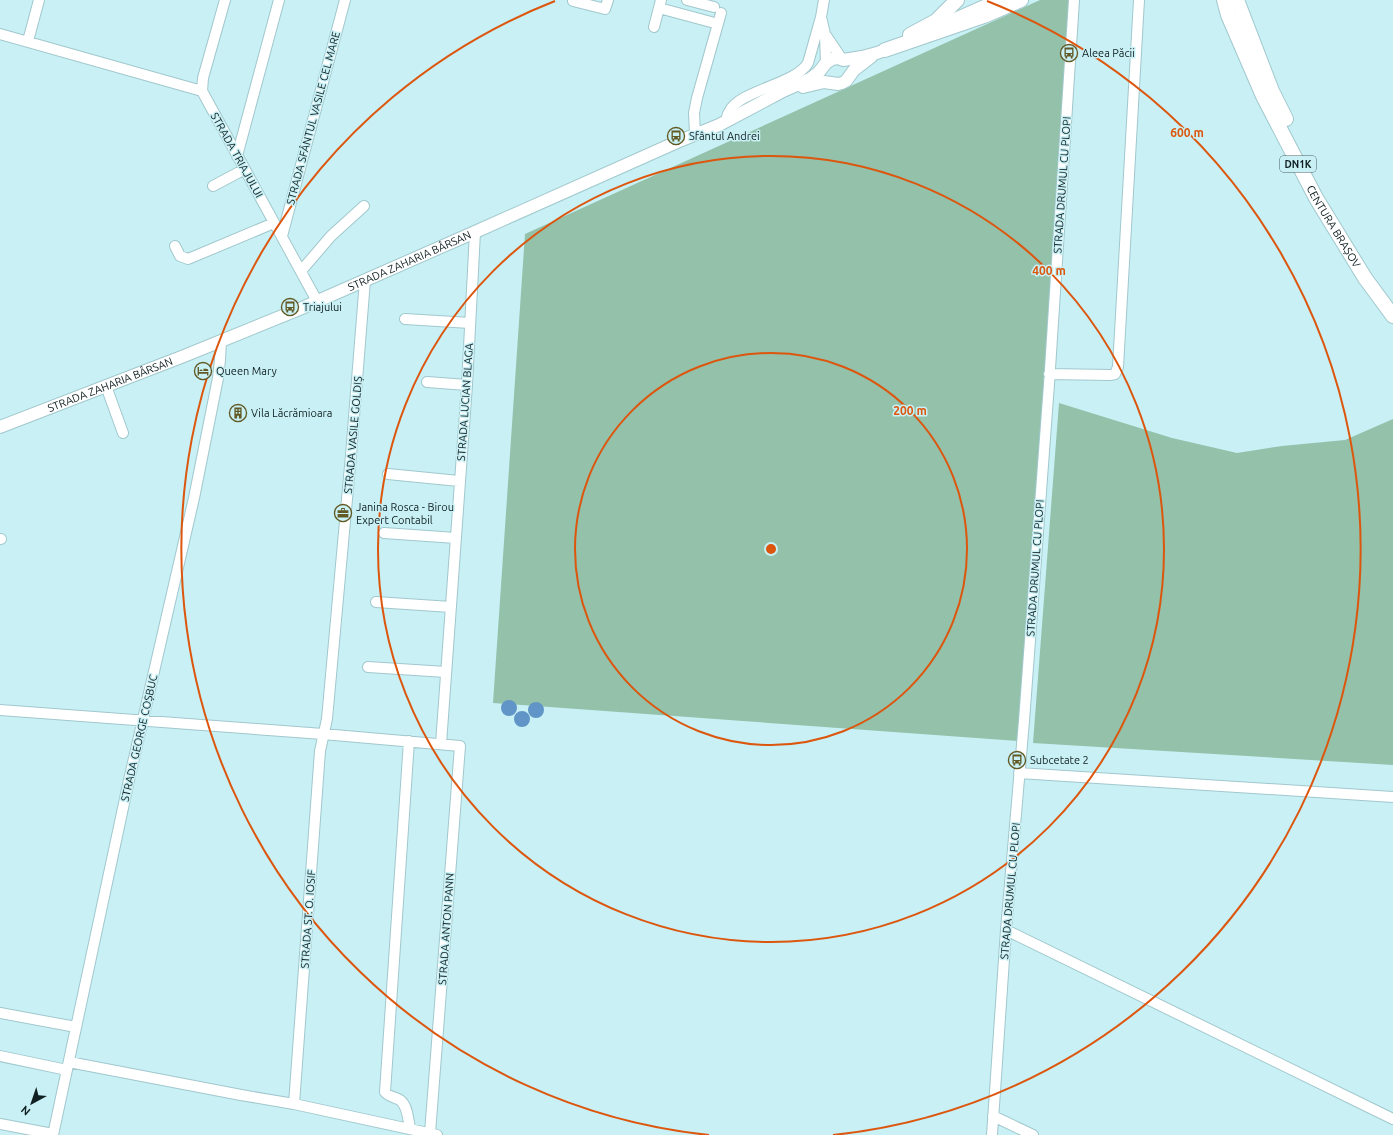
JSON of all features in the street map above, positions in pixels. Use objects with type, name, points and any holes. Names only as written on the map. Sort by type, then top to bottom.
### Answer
[{"type":"highway","points":[[881,52],[936,21],[957,0]]},
{"type":"highway","points":[[881,52],[984,16],[1021,0]]},
{"type":"highway","points":[[1220,0],[1228,15]]},
{"type":"highway","name":"CENTURA BRAȘOV","points":[[1234,1],[1228,15],[1263,96],[1316,198],[1365,278],[1393,316]]},
{"type":"highway","name":"CENTURA BRAȘOV","points":[[1234,1],[1272,91],[1308,166],[1342,226],[1372,274],[1393,302]]},
{"type":"main road","points":[[825,65],[825,78],[834,84],[842,83],[863,62],[881,52],[998,0]]},
{"type":"main road","points":[[769,98],[810,79],[835,58],[857,58],[881,52]]},
{"type":"main road","points":[[842,59],[849,67],[850,74]]},
{"type":"main road","points":[[769,98],[810,85],[830,82]]},
{"type":"main road","name":"STRADA ZAHARIA BÂRSAN","points":[[0,427],[221,341],[317,301],[726,121],[769,98]]},
{"type":"street","points":[[28,41],[39,0]]},
{"type":"street","points":[[0,34],[202,91],[203,78],[225,0]]},
{"type":"street","points":[[237,156],[279,0]]},
{"type":"street","name":"STRADA SFÂNTUL VASILE CEL MARE","points":[[282,236],[345,0]]},
{"type":"street","points":[[573,1],[605,9],[608,0]]},
{"type":"street","points":[[687,0],[717,10],[694,113],[695,134]]},
{"type":"street","points":[[726,121],[729,111],[740,100],[796,75],[805,68],[808,63],[824,0]]},
{"type":"street","name":"STRADA DRUMUL CU PLOPI","points":[[992,1135],[1006,930],[1050,374],[1074,0]]},
{"type":"street","points":[[1050,374],[1110,375],[1115,374],[1118,366],[1139,0]]},
{"type":"street","points":[[654,27],[660,4],[711,22]]},
{"type":"street","points":[[821,16],[825,34],[825,65]]},
{"type":"street","points":[[825,34],[842,59]]},
{"type":"street","name":"STRADA TRIAJULUI","points":[[202,91],[317,301]]},
{"type":"street","points":[[213,186],[245,170]]},
{"type":"street","points":[[301,271],[331,236],[364,206]]},
{"type":"street","points":[[175,246],[180,256],[184,258],[191,258],[274,223]]},
{"type":"street","name":"STRADA LUCIAN BLAGA","points":[[441,744],[467,385],[476,232]]},
{"type":"street","name":"STRADA VASILE GOLDIȘ","points":[[324,734],[327,719],[352,447],[365,280]]},
{"type":"street","points":[[405,319],[470,323]]},
{"type":"street","name":"STRADA GEORGE COȘBUC","points":[[53,1135],[143,720],[200,470],[218,378],[221,341]]},
{"type":"street","points":[[426,382],[467,385]]},
{"type":"street","points":[[106,386],[123,433]]},
{"type":"street","points":[[388,474],[459,481]]},
{"type":"street","points":[[384,533],[456,538]]},
{"type":"street","points":[[376,602],[451,607]]},
{"type":"street","points":[[368,667],[446,672]]},
{"type":"street","points":[[0,710],[441,744]]},
{"type":"street","name":"STRADA ST. O. IOSIF","points":[[294,1104],[318,767],[324,734]]},
{"type":"street","points":[[409,741],[385,1092],[388,1095],[400,1100],[403,1104],[408,1116],[410,1128]]},
{"type":"street","name":"STRADA ANTON PANN","points":[[434,1134],[460,746],[441,744]]},
{"type":"street","points":[[1019,773],[1393,797]]},
{"type":"street","points":[[1006,930],[1393,1119]]},
{"type":"street","points":[[0,1013],[76,1027]]},
{"type":"street","points":[[0,1056],[294,1104],[434,1134]]},
{"type":"street","points":[[993,1116],[1032,1135]]},
{"type":"street","points":[[0,1124],[53,1135]]},
{"type":"green space","points":[[1040,0],[1078,0],[1018,741],[493,703],[525,234]]},
{"type":"green space","points":[[1059,403],[1172,438],[1237,453],[1282,446],[1345,440],[1393,419],[1393,765],[1033,743]]},
{"type":"water","points":[[509,700],[515,702],[517,708],[515,714],[509,716],[503,714],[501,708],[503,702]]},
{"type":"water","points":[[536,702],[542,704],[544,710],[542,716],[536,718],[530,716],[528,710],[530,704]]},
{"type":"water","points":[[522,711],[528,713],[530,719],[528,725],[522,727],[516,725],[514,719],[516,713]]},
{"type":"place","name":"Aleea Păcii","points":[[1069,53]]},
{"type":"place","name":"Sfântul Andrei","points":[[676,136]]},
{"type":"place","name":"Triajului","points":[[290,307]]},
{"type":"place","name":"Queen Mary","points":[[203,371]]},
{"type":"place","name":"Vila Lăcrămioara","points":[[238,413]]},
{"type":"place","name":"Janina Rosca - Birou Expert Contabil","points":[[343,513]]},
{"type":"place","name":"Subcetate 2","points":[[1017,760]]}]
